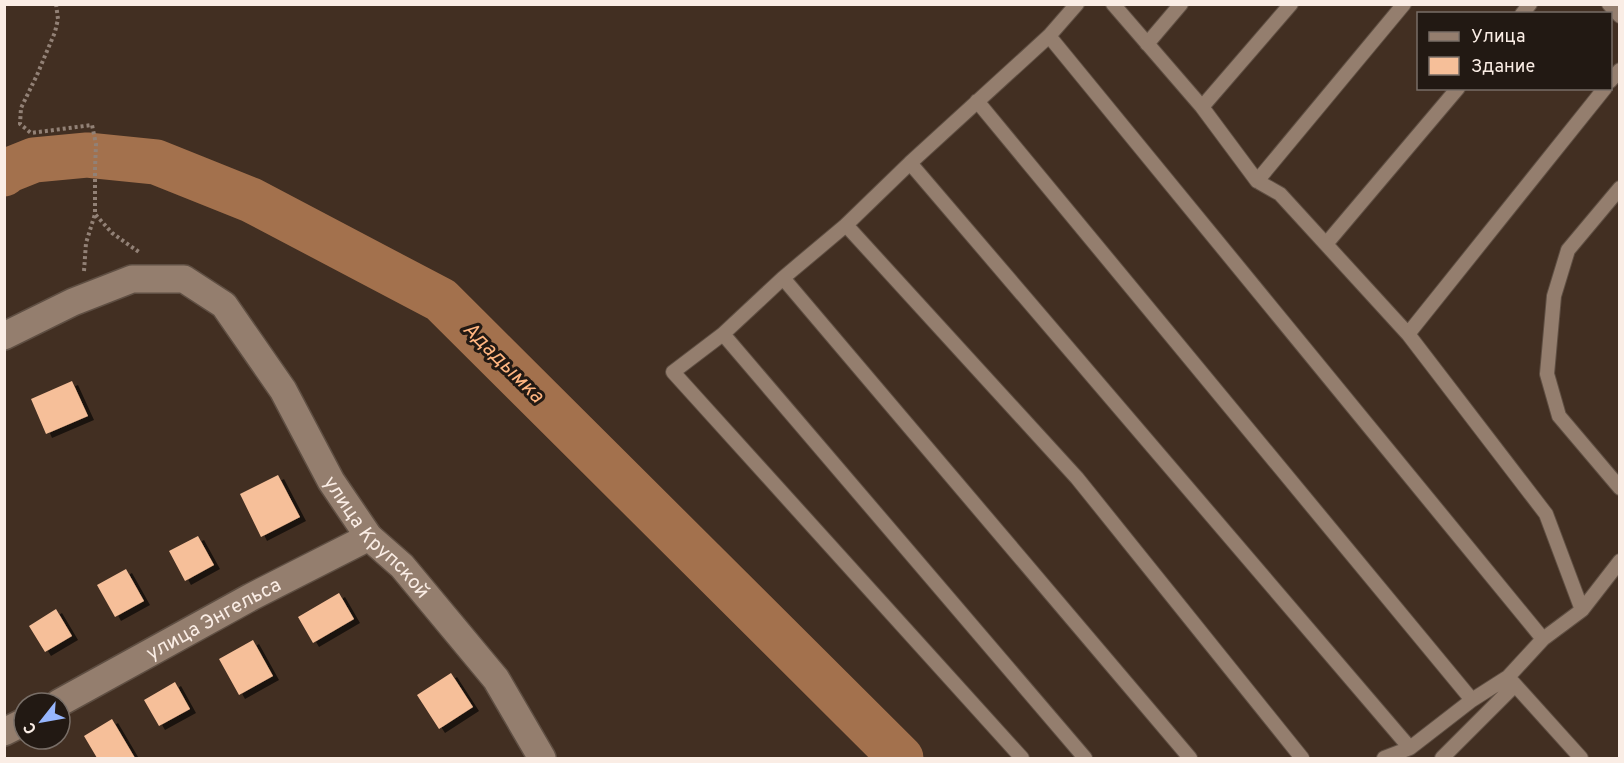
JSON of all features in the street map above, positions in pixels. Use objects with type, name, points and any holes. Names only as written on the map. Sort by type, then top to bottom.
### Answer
[{"type":"street","name":"улица Крупской","points":[[82,298],[132,279],[184,279],[224,305],[283,390],[331,481],[369,537],[402,566],[496,679],[542,759]]},
{"type":"street","points":[[4,336],[82,298]]},
{"type":"street","name":"улица Энгельса","points":[[72,696],[251,597],[369,537]]},
{"type":"lane","points":[[1022,759],[673,372],[723,334],[783,278],[846,225],[910,162],[1049,36],[1077,4]]},
{"type":"lane","points":[[1113,4],[1202,107],[1257,181],[1280,194],[1408,334],[1546,514],[1582,610]]},
{"type":"lane","points":[[1147,44],[1181,4]]},
{"type":"lane","points":[[1202,107],[1291,4]]},
{"type":"lane","points":[[1257,181],[1404,4]]},
{"type":"lane","points":[[1610,4],[1620,16]]},
{"type":"lane","points":[[1049,36],[1543,639]]},
{"type":"lane","points":[[1326,244],[1456,90]]},
{"type":"lane","points":[[1408,334],[1603,90]]},
{"type":"lane","points":[[977,101],[1472,700]]},
{"type":"lane","points":[[910,162],[1410,748]]},
{"type":"lane","points":[[1620,188],[1568,250],[1554,296],[1547,375],[1559,416],[1620,488]]},
{"type":"lane","points":[[846,225],[1077,478],[1302,759]]},
{"type":"lane","points":[[783,278],[1191,759]]},
{"type":"lane","points":[[723,334],[1086,759]]},
{"type":"lane","points":[[1442,759],[1512,681],[1543,639],[1582,610],[1620,561]]},
{"type":"lane","points":[[1384,759],[1410,748],[1472,700],[1512,681]]},
{"type":"lane","points":[[1512,681],[1581,759]]},
{"type":"path","points":[[56,4],[58,19],[55,32],[21,108],[20,124],[31,133],[92,125],[96,144],[95,214],[86,243],[82,298]]},
{"type":"path","points":[[95,214],[112,233],[148,257]]},
{"type":"building","points":[[72,381],[88,416],[46,434],[31,399]]},
{"type":"building","points":[[278,475],[300,517],[261,537],[240,494]]},
{"type":"building","points":[[198,536],[214,565],[185,581],[169,551]]},
{"type":"building","points":[[126,569],[144,601],[115,617],[97,585]]},
{"type":"building","points":[[339,593],[354,619],[313,643],[298,617]]},
{"type":"building","points":[[56,609],[72,636],[45,652],[29,626]]},
{"type":"building","points":[[253,640],[273,676],[239,695],[219,659]]},
{"type":"building","points":[[451,673],[473,707],[439,729],[417,695]]},
{"type":"building","points":[[175,682],[190,709],[159,726],[144,700]]},
{"type":"building","points":[[112,719],[135,758],[97,758],[84,736]]},
{"type":"waterway","name":"Ададымка","points":[[4,174],[34,160],[87,155],[156,162],[251,200],[441,300],[901,758]]}]
